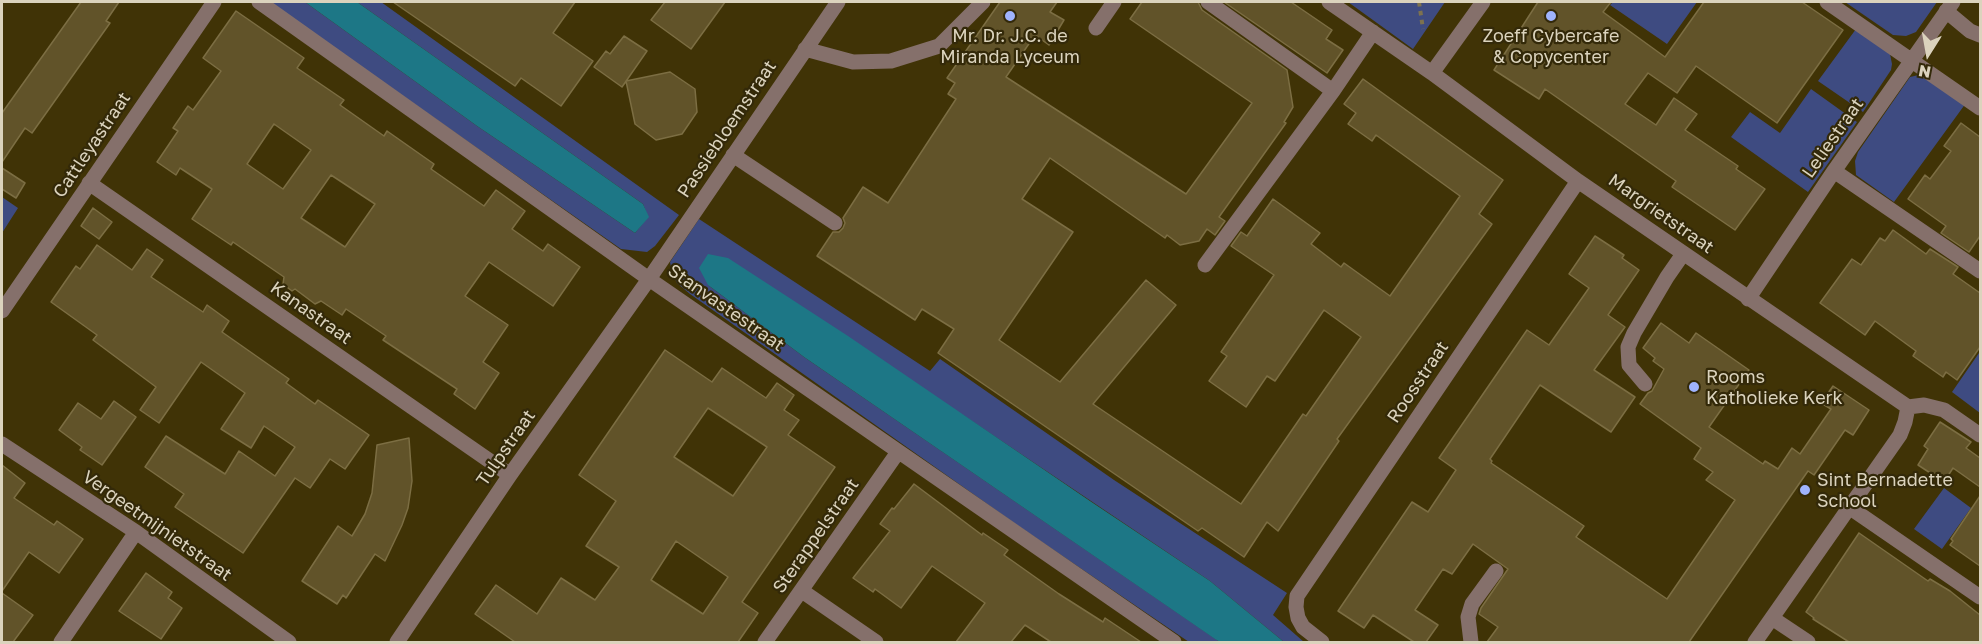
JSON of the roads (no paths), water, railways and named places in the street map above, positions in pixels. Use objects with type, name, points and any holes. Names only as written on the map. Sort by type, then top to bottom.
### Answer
[{"type":"street","name":"Cattleyastraat","points":[[2,311],[214,2]]},
{"type":"street","name":"Stanvastestraat","points":[[259,2],[649,279],[1174,642]]},
{"type":"street","name":"Passiebloemstraat","points":[[649,279],[838,2]]},
{"type":"street","points":[[805,49],[853,62],[891,62],[939,46],[983,2]]},
{"type":"street","points":[[1096,28],[1114,2]]},
{"type":"street","points":[[1208,2],[1332,92]]},
{"type":"street","name":"Margrietstraat","points":[[1329,2],[1432,73],[1578,181],[1908,407]]},
{"type":"street","points":[[1432,73],[1483,2]]},
{"type":"street","points":[[1827,2],[1980,108]]},
{"type":"street","points":[[1949,6],[1970,31],[1980,35]]},
{"type":"street","name":"Leliestraat","points":[[1748,299],[1949,6]]},
{"type":"street","points":[[1205,265],[1332,92],[1373,32]]},
{"type":"street","points":[[733,155],[835,223]]},
{"type":"street","points":[[1834,171],[1980,271]]},
{"type":"street","name":"Roosstraat","points":[[1322,642],[1303,627],[1298,618],[1297,596],[1578,181]]},
{"type":"street","name":"Kanastraat","points":[[90,183],[510,475]]},
{"type":"street","points":[[1645,384],[1629,365],[1628,347],[1667,277],[1683,254]]},
{"type":"street","name":"Tulpstraat","points":[[397,642],[510,475],[649,279]]},
{"type":"street","points":[[1755,642],[1900,435],[1908,407],[1924,405],[1944,410],[1980,435]]},
{"type":"street","name":"Vergeetmijnietstraat","points":[[2,444],[136,532],[289,642]]},
{"type":"street","name":"Sterappelstraat","points":[[765,642],[898,452]]},
{"type":"street","points":[[1849,507],[1980,597]]},
{"type":"street","points":[[61,642],[136,532]]},
{"type":"street","points":[[1471,642],[1468,617],[1472,604],[1496,571]]},
{"type":"street","points":[[802,591],[876,642]]},
{"type":"street","points":[[1772,618],[1808,642]]},
{"type":"place","name":"Mr. Dr. J.C. de Miranda Lyceum","points":[[1010,16]]},
{"type":"place","name":"Zoeff Cybercafe & Copycenter","points":[[1551,16]]},
{"type":"place","name":"Rooms Katholieke Kerk","points":[[1694,387]]},
{"type":"place","name":"Sint Bernadette School","points":[[1805,490]]}]
